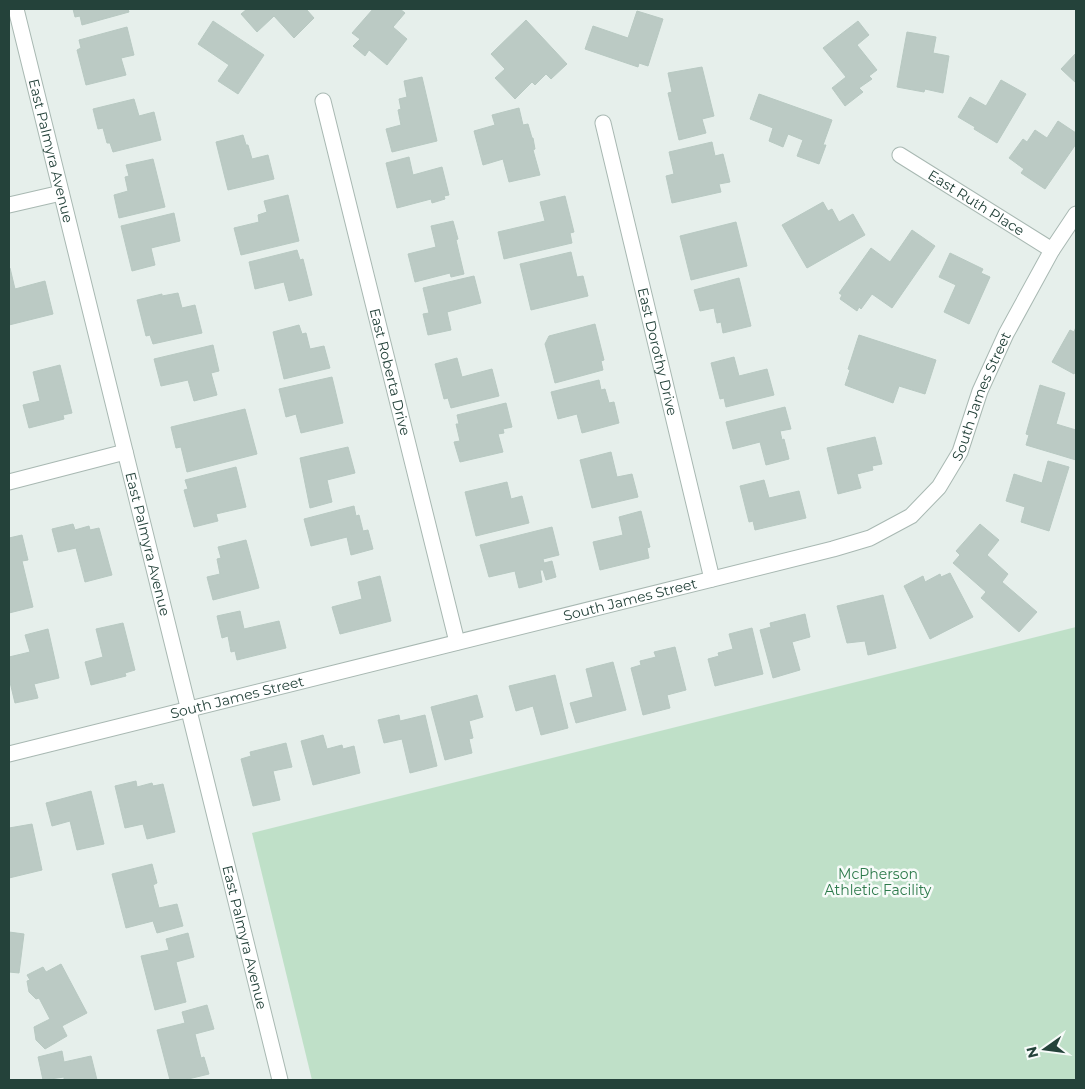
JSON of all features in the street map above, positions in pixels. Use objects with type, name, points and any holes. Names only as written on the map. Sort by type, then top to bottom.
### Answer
[{"type":"street","name":"East Palmyra Avenue","points":[[16,9],[280,1080]]},
{"type":"street","name":"East Roberta Drive","points":[[323,101],[457,642]]},
{"type":"street","name":"East Dorothy Drive","points":[[602,124],[712,579]]},
{"type":"street","name":"East Ruth Place","points":[[900,155],[1052,250]]},
{"type":"street","points":[[9,205],[61,192]]},
{"type":"street","name":"South James Street","points":[[9,754],[833,549],[870,538],[911,516],[939,487],[960,452],[980,391],[1006,334],[1052,250],[1076,214]]},
{"type":"street","points":[[9,482],[125,452]]},
{"type":"green space","name":"McPherson Athletic Facility","points":[[1076,627],[1076,1080],[312,1080],[252,833]]},
{"type":"building","points":[[73,9],[128,9],[129,12],[82,25],[80,16],[75,17]]},
{"type":"building","points":[[247,9],[306,9],[314,18],[294,38],[274,16],[257,32],[241,14]]},
{"type":"building","points":[[373,9],[400,9],[405,13],[393,27],[407,39],[387,65],[369,50],[365,56],[353,46],[360,39],[352,33]]},
{"type":"building","points":[[637,11],[663,19],[648,66],[639,63],[638,67],[585,49],[593,26],[628,38]]},
{"type":"building","points":[[526,20],[567,64],[551,79],[546,74],[535,85],[532,82],[515,99],[495,78],[505,69],[491,54]]},
{"type":"building","points":[[213,21],[264,55],[238,94],[218,81],[229,65],[198,44]]},
{"type":"building","points":[[858,21],[869,35],[857,45],[877,70],[869,76],[872,79],[859,88],[863,92],[845,106],[832,88],[846,77],[823,48]]},
{"type":"building","points":[[127,27],[134,55],[121,58],[126,75],[86,85],[77,50],[81,48],[79,40]]},
{"type":"building","points":[[907,32],[936,37],[933,53],[949,56],[943,93],[925,89],[924,92],[897,87]]},
{"type":"building","points":[[1076,53],[1076,83],[1061,69]]},
{"type":"building","points":[[702,67],[714,116],[702,119],[706,133],[679,140],[668,93],[672,92],[668,73]]},
{"type":"building","points":[[422,77],[437,141],[392,152],[386,129],[401,125],[398,110],[401,109],[399,99],[407,97],[404,81]]},
{"type":"building","points":[[1001,80],[1026,94],[997,143],[958,117],[970,97],[986,106]]},
{"type":"building","points":[[759,94],[832,120],[823,145],[826,145],[819,164],[797,156],[803,140],[788,134],[783,147],[769,141],[773,128],[750,119]]},
{"type":"building","points":[[134,99],[139,116],[154,112],[161,140],[113,152],[110,143],[107,143],[103,128],[98,129],[93,109]]},
{"type":"building","points":[[519,108],[523,125],[528,124],[533,138],[535,149],[533,150],[540,175],[509,182],[503,159],[483,165],[474,131],[495,125],[492,115]]},
{"type":"building","points":[[1058,121],[1076,133],[1076,144],[1045,189],[1021,173],[1024,169],[1009,158],[1023,139],[1027,142],[1035,130],[1047,138]]},
{"type":"building","points":[[243,135],[252,159],[268,155],[274,179],[228,190],[216,142]]},
{"type":"building","points":[[712,142],[715,156],[723,154],[730,182],[719,184],[721,192],[672,203],[666,176],[674,174],[669,152]]},
{"type":"building","points":[[409,157],[413,175],[442,167],[449,195],[444,196],[445,199],[432,203],[431,199],[397,208],[386,163]]},
{"type":"building","points":[[153,159],[165,207],[119,218],[114,195],[128,191],[125,177],[129,176],[126,165]]},
{"type":"building","points":[[288,195],[299,241],[241,255],[234,228],[259,222],[258,215],[267,212],[264,201]]},
{"type":"building","points":[[565,196],[574,232],[570,233],[572,243],[504,259],[498,232],[545,221],[540,202]]},
{"type":"building","points":[[823,202],[828,211],[832,209],[839,222],[853,214],[865,235],[807,268],[782,225]]},
{"type":"building","points":[[174,213],[180,241],[151,248],[155,265],[132,271],[121,226]]},
{"type":"building","points":[[453,221],[464,274],[451,277],[450,273],[415,282],[408,254],[436,247],[431,226]]},
{"type":"building","points":[[736,222],[747,266],[691,280],[680,236]]},
{"type":"building","points":[[912,230],[935,246],[892,308],[872,294],[861,309],[859,307],[857,311],[840,299],[842,295],[839,293],[871,248],[890,262]]},
{"type":"building","points":[[297,250],[300,260],[303,259],[312,295],[289,301],[284,282],[255,289],[249,262]]},
{"type":"building","points":[[571,252],[577,277],[583,276],[588,296],[531,310],[520,264]]},
{"type":"building","points":[[950,253],[983,269],[981,273],[990,277],[969,324],[944,312],[956,285],[939,277]]},
{"type":"building","points":[[9,268],[15,289],[45,281],[53,314],[9,325]]},
{"type":"building","points":[[474,276],[481,303],[447,312],[451,330],[428,335],[423,314],[429,313],[423,288]]},
{"type":"building","points":[[739,278],[751,326],[723,333],[721,322],[717,323],[714,308],[700,311],[694,290]]},
{"type":"building","points":[[178,293],[182,308],[195,305],[202,333],[153,344],[150,335],[146,336],[137,300],[162,294],[162,296]]},
{"type":"building","points":[[595,324],[604,360],[601,361],[603,370],[555,383],[545,344],[549,336]]},
{"type":"building","points":[[299,325],[302,334],[306,333],[310,349],[324,346],[330,368],[284,379],[273,332]]},
{"type":"building","points":[[1076,327],[1076,370],[1074,374],[1052,362],[1070,330],[1074,332]]},
{"type":"building","points":[[859,335],[936,360],[925,394],[899,386],[893,403],[845,385]]},
{"type":"building","points":[[213,345],[219,371],[211,373],[217,395],[194,401],[188,380],[161,386],[154,359]]},
{"type":"building","points":[[734,357],[739,376],[767,369],[774,395],[726,407],[724,398],[720,399],[711,363]]},
{"type":"building","points":[[457,358],[462,377],[492,369],[499,396],[451,408],[448,398],[444,399],[435,364]]},
{"type":"building","points":[[60,365],[72,413],[63,415],[64,419],[29,428],[23,405],[40,401],[33,372]]},
{"type":"building","points":[[332,377],[343,423],[301,433],[296,414],[286,417],[279,389]]},
{"type":"building","points":[[599,380],[601,390],[605,389],[609,403],[614,402],[619,423],[582,433],[577,414],[558,419],[551,392]]},
{"type":"building","points":[[1040,385],[1065,393],[1056,424],[1076,430],[1076,460],[1026,445],[1029,435],[1026,434]]},
{"type":"building","points":[[506,403],[512,427],[503,429],[504,433],[498,434],[503,452],[460,462],[454,442],[460,441],[456,424],[459,424],[457,415]]},
{"type":"building","points":[[785,407],[791,429],[780,431],[789,459],[766,465],[760,442],[733,449],[726,422]]},
{"type":"building","points":[[245,409],[257,454],[187,472],[181,447],[176,448],[171,427]]},
{"type":"building","points":[[875,437],[882,464],[872,466],[873,470],[857,474],[861,488],[838,494],[827,448]]},
{"type":"building","points":[[348,447],[355,473],[327,480],[332,502],[310,508],[300,458]]},
{"type":"building","points":[[611,452],[617,477],[632,474],[638,497],[592,508],[580,460]]},
{"type":"building","points":[[1048,461],[1069,467],[1049,531],[1021,522],[1025,507],[1006,501],[1014,474],[1042,483]]},
{"type":"building","points":[[236,467],[246,507],[216,514],[218,521],[194,527],[184,490],[188,489],[185,480]]},
{"type":"building","points":[[764,480],[769,498],[799,491],[806,518],[755,530],[753,521],[749,522],[740,486]]},
{"type":"building","points":[[507,482],[511,499],[522,496],[529,523],[476,536],[465,492]]},
{"type":"building","points":[[354,506],[356,516],[359,515],[363,531],[368,530],[373,549],[351,555],[347,537],[311,546],[304,519]]},
{"type":"building","points":[[641,511],[650,547],[647,548],[649,558],[600,570],[593,542],[623,535],[619,517]]},
{"type":"building","points":[[73,524],[75,530],[89,526],[90,530],[99,528],[112,575],[85,582],[76,548],[58,552],[52,529]]},
{"type":"building","points":[[980,524],[999,540],[987,555],[1008,574],[1002,582],[1037,612],[1019,632],[981,598],[986,592],[953,563],[960,555],[956,551]]},
{"type":"building","points":[[552,527],[559,555],[543,559],[544,563],[552,561],[556,577],[546,580],[543,570],[540,570],[542,582],[519,588],[515,571],[489,577],[480,545]]},
{"type":"building","points":[[22,535],[28,560],[22,561],[33,607],[9,613],[9,538]]},
{"type":"building","points":[[246,540],[259,588],[213,600],[207,577],[220,574],[217,559],[221,558],[218,547]]},
{"type":"building","points":[[950,573],[973,617],[930,639],[904,586],[923,576],[925,582],[940,574],[941,577]]},
{"type":"building","points":[[380,576],[391,621],[340,634],[332,607],[362,599],[358,582]]},
{"type":"building","points":[[883,595],[896,648],[868,655],[865,641],[847,643],[837,606]]},
{"type":"building","points":[[240,611],[244,629],[279,621],[286,648],[237,660],[235,651],[231,652],[228,636],[222,638],[217,616]]},
{"type":"building","points":[[805,614],[810,637],[792,642],[800,670],[773,678],[760,630],[771,627],[770,623]]},
{"type":"building","points":[[123,623],[135,670],[125,673],[126,676],[91,685],[85,662],[103,657],[96,629]]},
{"type":"building","points":[[752,628],[763,674],[715,686],[708,659],[719,656],[718,653],[733,649],[729,634]]},
{"type":"building","points":[[48,629],[59,678],[34,684],[38,698],[15,703],[9,678],[9,657],[30,652],[25,635]]},
{"type":"building","points":[[675,647],[686,690],[667,695],[670,708],[643,715],[631,668],[641,665],[640,661],[656,657],[654,652]]},
{"type":"building","points":[[613,662],[626,710],[576,723],[570,703],[593,697],[586,669]]},
{"type":"building","points":[[555,675],[568,728],[541,735],[533,706],[516,711],[509,686]]},
{"type":"building","points":[[477,695],[483,717],[469,721],[473,738],[469,739],[472,753],[445,760],[431,707]]},
{"type":"building","points":[[399,715],[400,721],[425,715],[437,766],[410,773],[402,739],[384,743],[378,720]]},
{"type":"building","points":[[323,735],[327,749],[342,745],[343,749],[354,746],[360,773],[313,785],[301,741]]},
{"type":"building","points":[[286,743],[292,767],[273,771],[280,800],[253,806],[241,759],[251,756],[250,752]]},
{"type":"building","points":[[136,781],[137,787],[152,783],[153,786],[163,784],[175,832],[147,839],[143,824],[125,828],[115,786]]},
{"type":"building","points":[[91,791],[104,844],[77,850],[70,821],[52,826],[46,803]]},
{"type":"building","points":[[32,824],[42,870],[9,878],[9,828]]},
{"type":"building","points":[[152,864],[157,883],[153,885],[159,908],[177,904],[183,926],[157,933],[153,921],[126,928],[112,874]]},
{"type":"building","points":[[9,932],[24,934],[19,973],[9,972]]},
{"type":"building","points":[[188,933],[194,957],[176,962],[186,1002],[155,1010],[141,956],[169,950],[166,939]]},
{"type":"building","points":[[61,964],[87,1013],[62,1026],[67,1036],[45,1049],[36,1040],[34,1027],[50,1019],[39,998],[36,999],[29,992],[27,981],[30,980],[27,975],[43,967],[46,972]]},
{"type":"building","points":[[207,1005],[214,1029],[195,1034],[201,1058],[204,1057],[209,1074],[184,1080],[170,1080],[157,1030],[185,1023],[182,1012]]},
{"type":"building","points":[[62,1051],[64,1062],[91,1056],[97,1080],[64,1080],[64,1077],[43,1080],[38,1057]]}]
